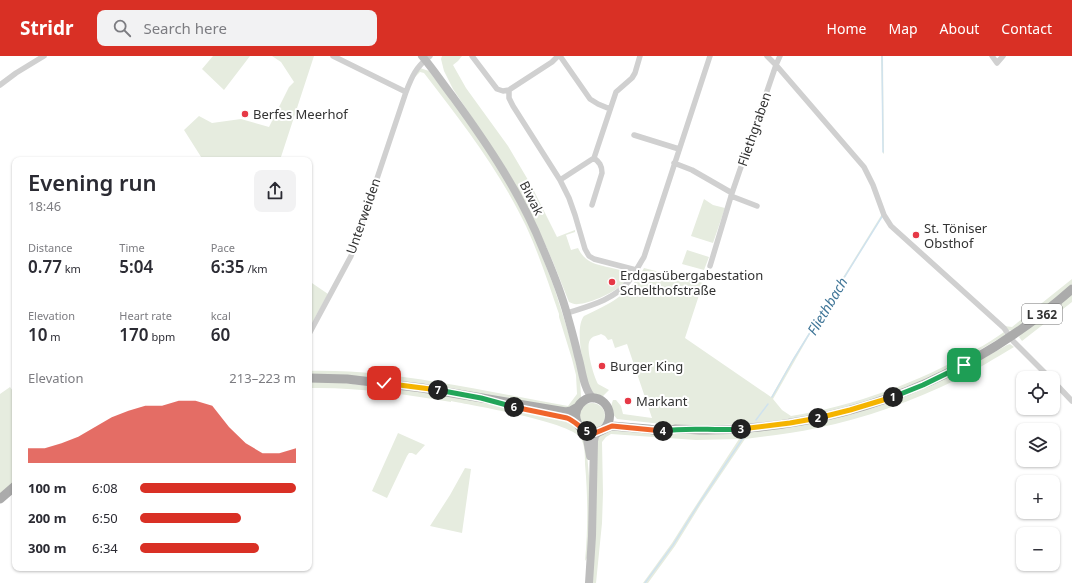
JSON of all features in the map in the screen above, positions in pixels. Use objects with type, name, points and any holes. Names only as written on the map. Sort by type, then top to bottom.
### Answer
[{"type":"main road","name":"L 362","points":[[602,430],[612,426],[663,431],[676,429],[730,430],[816,419],[850,410],[904,393],[940,378],[1012,339],[1072,289]]},
{"type":"main road","points":[[312,378],[347,379],[422,388],[566,412],[571,411],[587,399],[593,398],[604,403],[610,417],[607,425],[602,430],[591,432],[580,427],[567,418],[512,407],[481,398]]},
{"type":"main road","points":[[580,405],[575,416],[580,427]]},
{"type":"main road","name":"L 362","points":[[610,417],[616,421],[664,426],[676,429]]},
{"type":"main road","points":[[0,499],[12,489]]},
{"type":"street","points":[[0,85],[16,73],[44,56]]},
{"type":"street","points":[[333,56],[406,92]]},
{"type":"street","points":[[472,56],[497,89],[502,91],[508,90],[559,56],[590,99],[610,109]]},
{"type":"street","points":[[560,180],[594,158],[616,92],[632,78],[640,56]]},
{"type":"street","points":[[567,313],[607,299],[623,287],[644,257],[710,56]]},
{"type":"street","points":[[767,56],[864,168],[873,185],[884,215],[891,226],[1004,328],[1012,339],[1043,371]]},
{"type":"street","name":"Fliethgraben","points":[[710,266],[732,195],[780,56]]},
{"type":"street","points":[[992,56],[997,63],[1003,56]]},
{"type":"street","name":"Unterweiden","points":[[312,328],[351,256],[406,92],[413,74],[426,57]]},
{"type":"street","name":"Biwak","points":[[426,57],[487,144],[525,208],[543,248],[555,277],[567,313],[579,357],[583,394],[580,405]]},
{"type":"street","points":[[508,90],[509,98],[513,106],[560,180],[569,198],[584,249],[589,256],[599,261],[636,270]]},
{"type":"street","points":[[634,135],[679,149]]},
{"type":"street","points":[[592,204],[602,173],[601,165],[594,158]]},
{"type":"street","points":[[674,163],[692,170],[732,195],[757,206]]},
{"type":"street","name":"Biwak","points":[[581,370],[588,392],[593,398]]},
{"type":"street","points":[[1060,388],[1072,401]]},
{"type":"street","points":[[580,427],[586,435],[588,442],[593,480]]},
{"type":"street","points":[[589,583],[592,536],[594,441],[595,436],[602,430]]},
{"type":"shaded area","points":[[213,56],[250,56],[224,90],[202,69]]},
{"type":"shaded area","points":[[272,56],[314,56],[281,157],[201,157],[184,130],[199,116],[212,123],[241,119],[269,127],[289,87],[294,82],[281,62]]},
{"type":"shaded area","points":[[442,56],[462,56],[453,65],[466,88],[508,146],[531,185],[557,237],[575,230],[575,232],[566,235],[571,250],[578,248],[582,255],[593,263],[625,272],[625,281],[617,289],[589,302],[574,304],[569,302],[540,233],[509,173],[453,89],[444,71],[441,59]]},
{"type":"shaded area","points":[[881,56],[883,56],[883,154]]},
{"type":"shaded area","points":[[420,68],[429,71],[475,131],[504,178],[532,230],[554,287],[571,341],[580,379],[581,398],[572,409],[312,375],[312,371],[357,372],[389,375],[420,379],[568,406],[577,394],[576,375],[559,314],[540,259],[526,226],[504,185],[479,147],[424,73],[420,72],[414,78]]},
{"type":"shaded area","points":[[704,199],[713,205],[725,208],[713,243],[691,236]]},
{"type":"shaded area","points":[[882,214],[883,215],[810,334],[773,399],[782,410],[791,416],[815,412],[886,391],[954,362],[1004,332],[1005,335],[941,373],[864,403],[809,417],[756,423],[688,427],[617,419],[612,410],[613,400],[616,400],[621,406],[623,414],[652,418],[627,344],[615,348],[612,339],[608,340],[601,334],[590,340],[589,355],[592,369],[598,384],[609,390],[600,397],[589,391],[580,341],[581,323],[584,316],[611,302],[626,291],[644,268],[703,283],[685,338],[771,397]]},
{"type":"shaded area","points":[[687,250],[709,257],[704,270],[682,264]]},
{"type":"shaded area","points":[[1072,279],[1072,284],[1049,304],[1013,331],[1008,330],[1004,326],[1012,327]]},
{"type":"shaded area","points":[[312,283],[328,294],[312,323]]},
{"type":"shaded area","points":[[1072,293],[1072,302],[1022,341],[1019,337],[1022,333]]},
{"type":"shaded area","points":[[1010,344],[1014,347],[979,368],[924,395],[889,408],[817,428],[745,439],[701,504],[675,546],[648,583],[643,583],[672,543],[739,439],[696,440],[611,434],[602,442],[602,523],[596,583],[592,583],[597,436],[606,430],[648,431],[811,423],[977,362]]},
{"type":"shaded area","points":[[312,381],[328,381],[460,397],[572,422],[586,442],[590,488],[587,558],[585,561],[587,537],[587,489],[584,450],[580,437],[571,431],[557,425],[499,410],[451,401],[363,390],[312,388]]},
{"type":"shaded area","points":[[10,387],[12,390],[12,484],[0,494],[0,394]]},
{"type":"shaded area","points":[[592,403],[602,406],[605,416],[602,426],[592,429],[582,426],[579,416],[582,406]]},
{"type":"shaded area","points":[[398,433],[425,445],[416,455],[409,453],[387,498],[372,491]]},
{"type":"shaded area","points":[[465,468],[471,469],[462,533],[430,526],[450,495]]},
{"type":"waterway","name":"Fliethbach","points":[[882,56],[883,152]]},
{"type":"waterway","name":"Fliethbach","points":[[772,397],[793,360],[883,215]]},
{"type":"waterway","name":"Fliethbach","points":[[756,420],[768,404]]},
{"type":"waterway","name":"Fliethbach","points":[[645,583],[673,545],[743,438]]},
{"type":"place","name":"Berfes Meerhof","points":[[245,114]]},
{"type":"place","name":"St. Töniser Obsthof","points":[[916,235]]},
{"type":"place","name":"Erdgasübergabestation Schelthofstraße","points":[[612,282]]},
{"type":"place","name":"Burger King","points":[[602,366]]},
{"type":"place","name":"Markant","points":[[628,401]]},
{"type":"route","points":[[384,383],[451,392],[481,398],[512,407],[567,418],[575,422],[582,429],[595,433],[612,426],[663,431],[676,429],[730,430],[816,419],[850,410],[904,393],[940,378],[964,365]]}]
